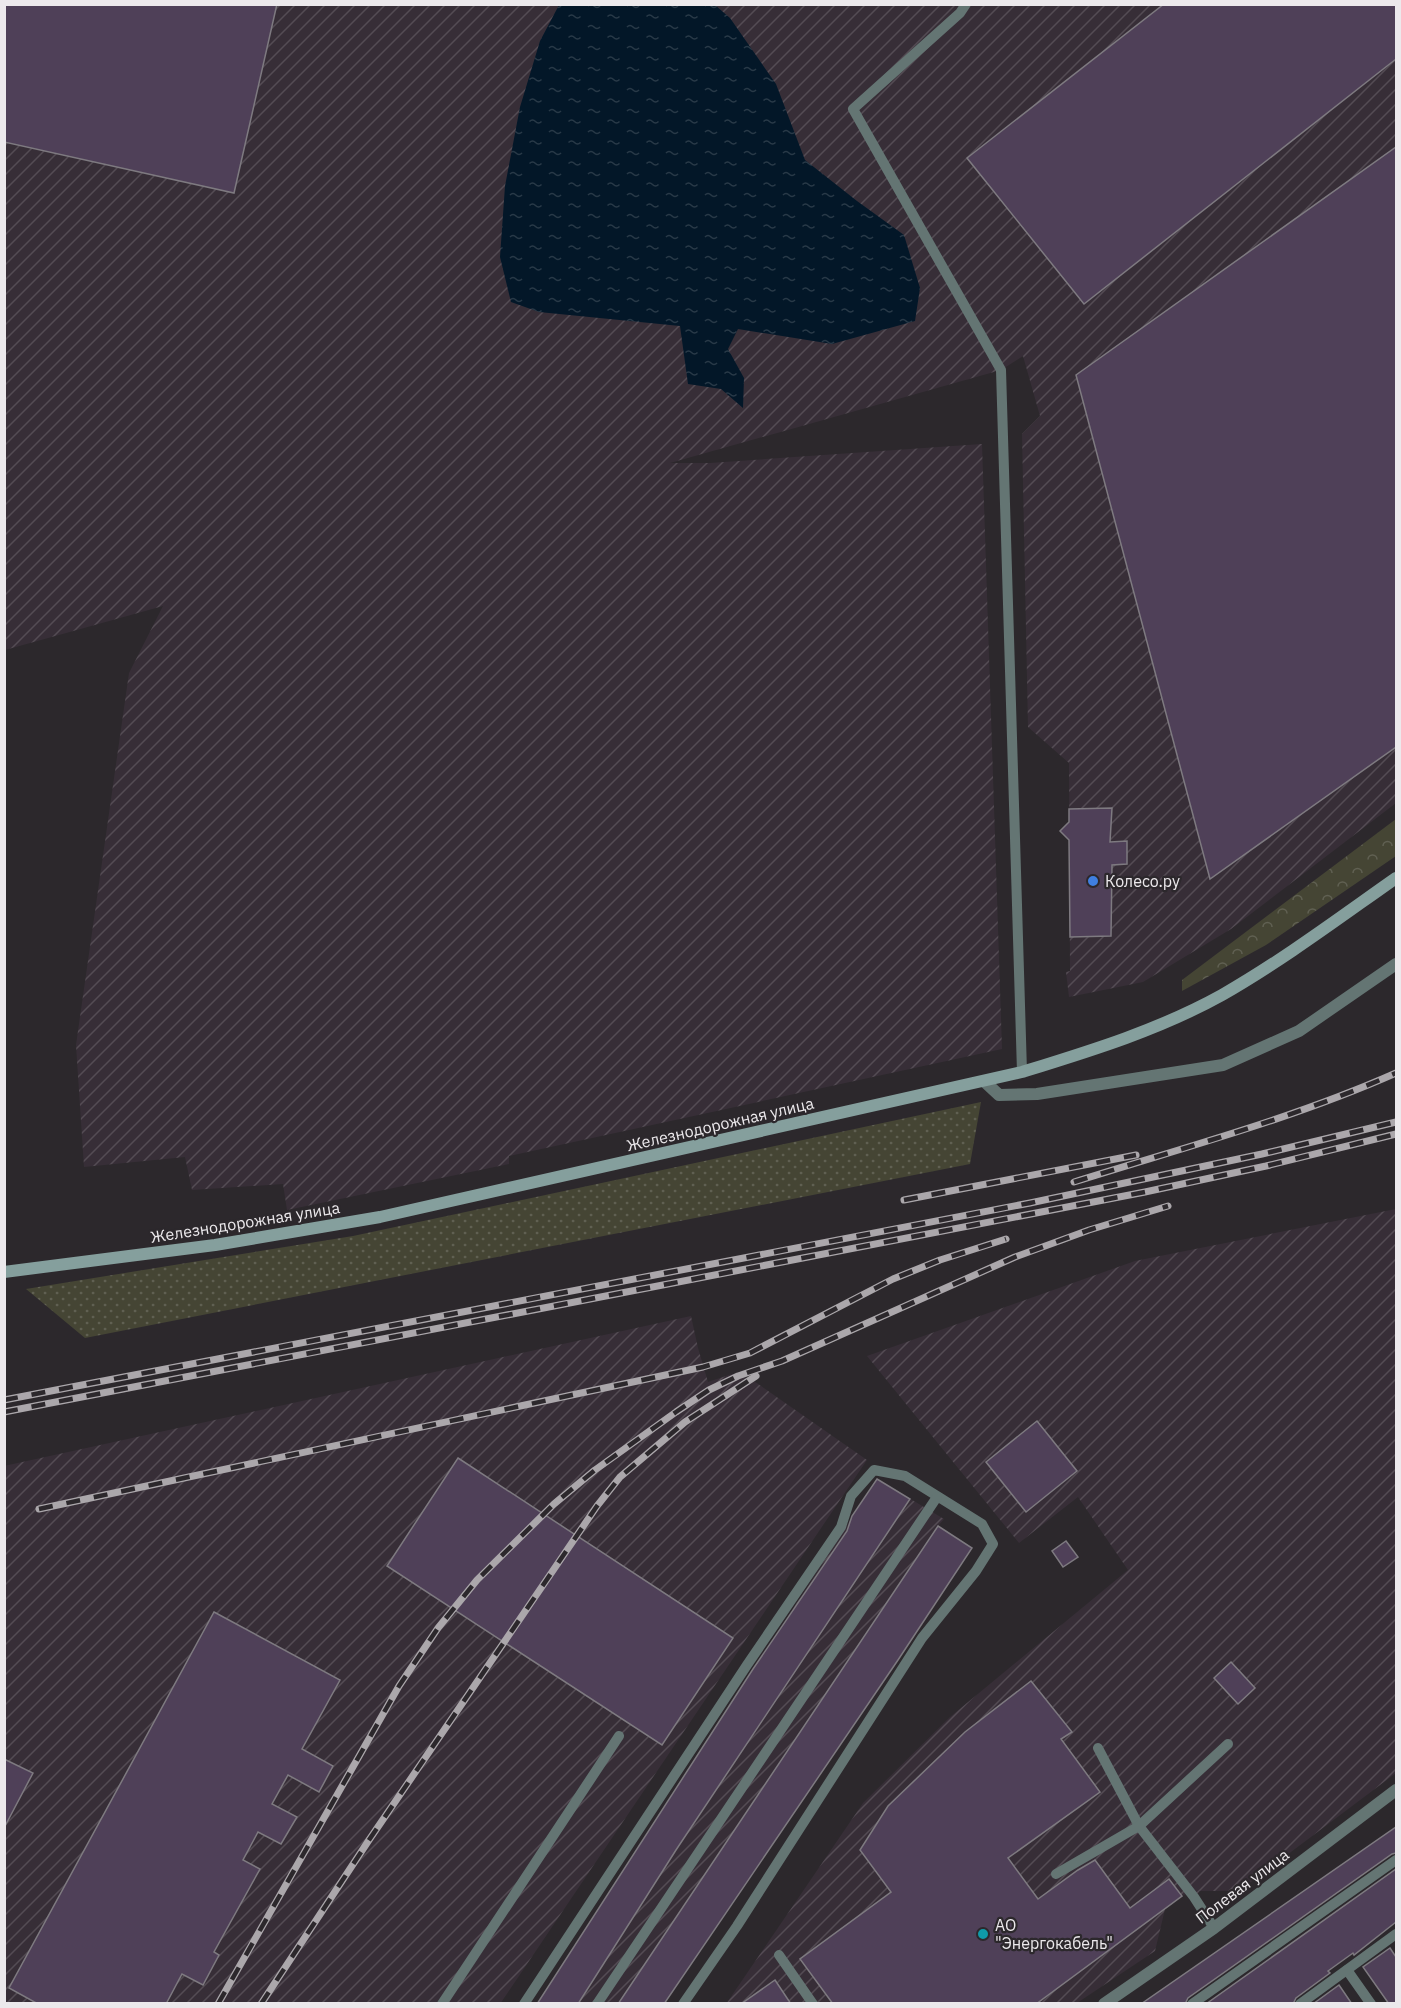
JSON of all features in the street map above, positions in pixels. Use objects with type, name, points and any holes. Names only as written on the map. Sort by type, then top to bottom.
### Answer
[{"type":"main road","name":"Железнодорожная улица","points":[[4,1272],[215,1245],[380,1217],[1022,1072],[1116,1043],[1220,995],[1298,948],[1396,878]]},
{"type":"street","points":[[985,1082],[999,1095],[1037,1094],[1223,1065],[1299,1031],[1396,964]]},
{"type":"street","name":"Полевая улица","points":[[1104,2004],[1214,1928],[1396,1790]]},
{"type":"lane","points":[[966,4],[960,13],[853,109],[1001,370],[1022,1072]]},
{"type":"lane","points":[[524,2004],[747,1665],[841,1527],[852,1496],[874,1470],[905,1476],[982,1524],[993,1544],[976,1571],[922,1638],[737,1926],[683,2004]]},
{"type":"lane","points":[[597,2004],[937,1497]]},
{"type":"lane","points":[[442,2004],[618,1736]]},
{"type":"lane","points":[[1056,1874],[1139,1826],[1228,1743]]},
{"type":"lane","points":[[1098,1748],[1139,1826],[1194,1897],[1214,1928]]},
{"type":"lane","points":[[1191,2004],[1396,1860]]},
{"type":"lane","points":[[1300,2004],[1396,1934]]},
{"type":"lane","points":[[779,1955],[813,2004]]},
{"type":"lane","points":[[1347,1970],[1371,2004]]},
{"type":"shaded area","points":[[5,5],[1396,5],[1396,803],[1231,929],[1143,982],[1069,997],[1066,972],[1070,971],[1069,763],[1028,727],[1022,434],[1040,416],[1023,356],[1001,370],[670,463],[710,463],[982,444],[1002,1049],[509,1156],[509,1164],[287,1210],[283,1184],[192,1190],[185,1157],[84,1167],[76,1045],[129,673],[163,606],[5,650]]},
{"type":"shaded area","points":[[1396,1209],[1396,1773],[1239,1891],[1200,1891],[1194,1897],[1188,1893],[1182,1896],[1165,1909],[1155,1951],[1077,2003],[726,2004],[863,1803],[950,1717],[1128,1570],[1078,1497],[1019,1543],[867,1356],[1135,1261]]},
{"type":"shaded area","points":[[691,1316],[708,1382],[732,1374],[751,1379],[867,1460],[500,2004],[5,2003],[4,1466]]},
{"type":"shaded area","points":[[877,1479],[944,1519],[938,1526],[972,1548],[664,2003],[537,2004]]},
{"type":"green space","points":[[1396,819],[1396,856],[1266,945],[1182,991],[1182,980]]},
{"type":"green space","points":[[981,1102],[970,1164],[85,1338],[26,1289],[353,1236]]},
{"type":"water","points":[[559,5],[715,5],[730,18],[776,84],[805,160],[904,235],[920,288],[915,321],[832,344],[738,329],[728,349],[744,378],[743,408],[721,389],[688,384],[680,326],[539,312],[511,302],[500,257],[505,186],[520,107],[540,41]]},
{"type":"building","points":[[4,4],[277,4],[234,193],[4,142]]},
{"type":"building","points":[[1164,4],[1396,4],[1396,59],[1084,304],[967,158]]},
{"type":"building","points":[[1396,147],[1396,747],[1210,879],[1076,375]]},
{"type":"building","points":[[1112,808],[1110,842],[1127,841],[1127,864],[1112,865],[1111,936],[1070,937],[1069,840],[1060,831],[1069,822],[1069,809]]},
{"type":"building","points":[[1037,1421],[1077,1471],[1026,1512],[986,1462]]},
{"type":"building","points":[[458,1458],[733,1638],[662,1745],[387,1566]]},
{"type":"building","points":[[877,1479],[910,1499],[676,1850],[578,2004],[537,2004],[753,1669],[847,1531],[852,1516]]},
{"type":"building","points":[[938,1526],[972,1548],[898,1660],[664,2004],[618,2004]]},
{"type":"building","points":[[1066,1541],[1078,1557],[1063,1567],[1052,1551]]},
{"type":"building","points":[[214,1612],[340,1680],[302,1749],[333,1766],[319,1792],[288,1775],[272,1804],[297,1817],[281,1844],[258,1832],[243,1860],[260,1869],[214,1952],[219,1955],[203,1985],[182,1974],[166,2004],[38,2004],[9,1988]]},
{"type":"building","points":[[1231,1662],[1255,1688],[1238,1704],[1214,1678]]},
{"type":"building","name":"АО \"Энергокабель\"","points":[[1031,1681],[1072,1732],[1061,1739],[1100,1792],[1008,1858],[1038,1899],[1095,1860],[1130,1908],[1169,1879],[1182,1896],[1036,2004],[833,2004],[800,1959],[891,1892],[860,1850],[888,1806],[965,1732]]},
{"type":"building","points":[[4,1759],[33,1773],[4,1828]]},
{"type":"building","points":[[1396,1827],[1396,1853],[1188,1998],[1185,2004],[1141,2004]]},
{"type":"building","points":[[1396,1869],[1396,1922],[1354,1955],[1353,1953],[1328,1971],[1330,1973],[1296,1998],[1293,2004],[1206,2004]]},
{"type":"building","points":[[1390,1948],[1396,1957],[1396,2004],[1389,2004],[1363,1967]]},
{"type":"building","points":[[775,1980],[791,2004],[741,2004]]},
{"type":"building","points":[[1339,1985],[1352,2004],[1313,2004]]},
{"type":"railway","points":[[1074,1182],[1277,1119],[1396,1073]]},
{"type":"railway","points":[[4,1400],[1030,1203],[1262,1154],[1396,1122]]},
{"type":"railway","points":[[4,1412],[1145,1192],[1266,1166],[1396,1134]]},
{"type":"railway","points":[[904,1200],[1136,1155]]},
{"type":"railway","points":[[218,2004],[399,1686],[438,1628],[477,1580],[554,1504],[595,1470],[709,1390],[738,1376],[782,1361],[1015,1257],[1089,1230],[1168,1206]]},
{"type":"railway","points":[[39,1509],[703,1367],[750,1353],[893,1279],[940,1260],[1006,1239]]},
{"type":"railway","points":[[261,2004],[369,1840],[597,1506],[620,1477],[685,1422],[756,1376]]},
{"type":"place","name":"Колесо.ру","points":[[1093,881]]},
{"type":"place","name":"АО \"Энергокабель\"","points":[[983,1934]]}]
